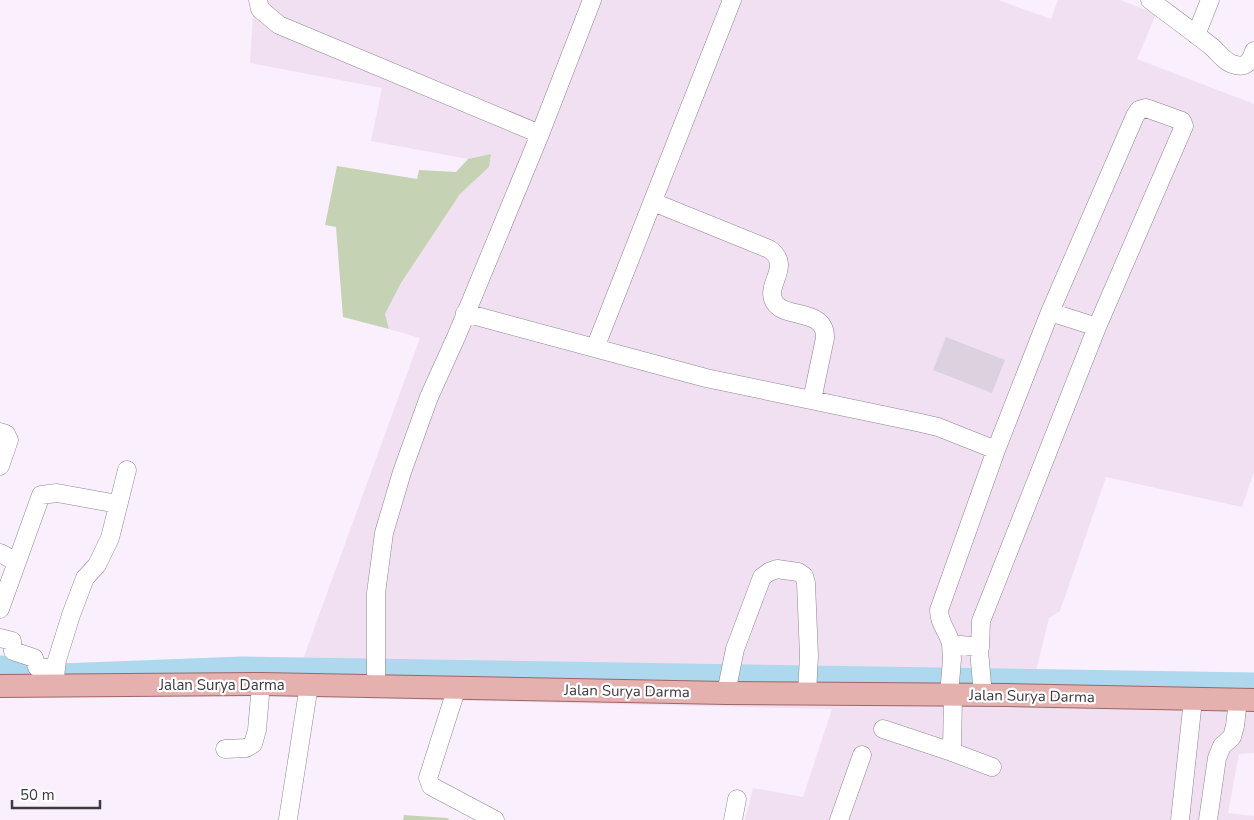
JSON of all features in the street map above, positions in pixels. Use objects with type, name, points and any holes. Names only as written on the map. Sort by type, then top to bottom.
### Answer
[{"type":"main road","name":"Jalan Surya Darma","points":[[0,686],[48,676],[309,685],[375,683],[457,687],[983,690],[1193,700],[1246,700]]},
{"type":"street","points":[[258,0],[260,9],[279,25],[540,134]]},
{"type":"street","points":[[375,683],[376,594],[384,533],[402,472],[429,397],[540,134],[592,0]]},
{"type":"street","points":[[1150,0],[1196,34],[1230,64],[1238,66],[1246,64],[1251,60],[1254,51]]},
{"type":"street","points":[[1196,34],[1210,0]]},
{"type":"street","points":[[596,348],[729,1]]},
{"type":"street","points":[[952,752],[951,652],[949,637],[939,618],[938,610],[996,450],[1050,312],[1136,116],[1139,110],[1146,108],[1182,121],[1184,126],[1097,327],[982,621],[979,649],[983,690]]},
{"type":"street","points":[[653,202],[770,249],[775,253],[779,259],[780,268],[774,282],[772,296],[775,303],[780,307],[812,318],[822,324],[825,330],[812,400]]},
{"type":"street","points":[[1050,312],[1097,327]]},
{"type":"street","points":[[466,313],[706,378],[938,427],[996,450]]},
{"type":"street","points":[[0,432],[6,434],[9,440],[0,466]]},
{"type":"street","points":[[0,638],[12,641],[13,651],[32,657],[37,667],[48,676],[58,655],[83,582],[102,555],[110,538],[127,470]]},
{"type":"street","points":[[0,609],[43,494],[72,495],[118,504]]},
{"type":"street","points":[[0,553],[17,562]]},
{"type":"street","points":[[728,690],[735,650],[762,577],[777,569],[798,572],[804,576],[806,583],[809,656],[807,689]]},
{"type":"street","points":[[951,652],[979,649]]},
{"type":"street","points":[[225,749],[246,748],[254,744],[261,684]]},
{"type":"street","points":[[288,819],[309,685]]},
{"type":"street","points":[[457,687],[428,783],[430,786],[495,820]]},
{"type":"street","points":[[1180,820],[1193,700]]},
{"type":"street","points":[[1208,820],[1217,758],[1222,746],[1232,737],[1246,700]]},
{"type":"street","points":[[882,729],[992,766]]},
{"type":"street","points":[[839,820],[862,755]]},
{"type":"street","points":[[733,820],[737,799]]},
{"type":"shaded area","points":[[254,0],[998,0],[1051,19],[1058,0],[1120,0],[1156,14],[1137,59],[1254,104],[1254,472],[1242,507],[1106,477],[1060,611],[1049,618],[1036,671],[1254,673],[1254,753],[1239,754],[1228,813],[1254,816],[1254,820],[745,820],[753,788],[803,797],[832,709],[391,699],[389,664],[302,662],[420,338],[389,329],[385,314],[401,283],[460,194],[489,167],[491,155],[468,159],[371,141],[382,88],[250,63]]},
{"type":"green space","points":[[491,154],[489,167],[460,194],[401,283],[385,314],[389,329],[343,317],[336,227],[325,225],[337,166],[417,179],[419,170],[456,172],[468,159]]},
{"type":"green space","points":[[404,815],[447,818],[450,820],[403,820]]},
{"type":"building","points":[[946,337],[1005,360],[992,393],[933,370]]},
{"type":"waterway","points":[[0,666],[61,674],[242,667],[1254,683]]}]
